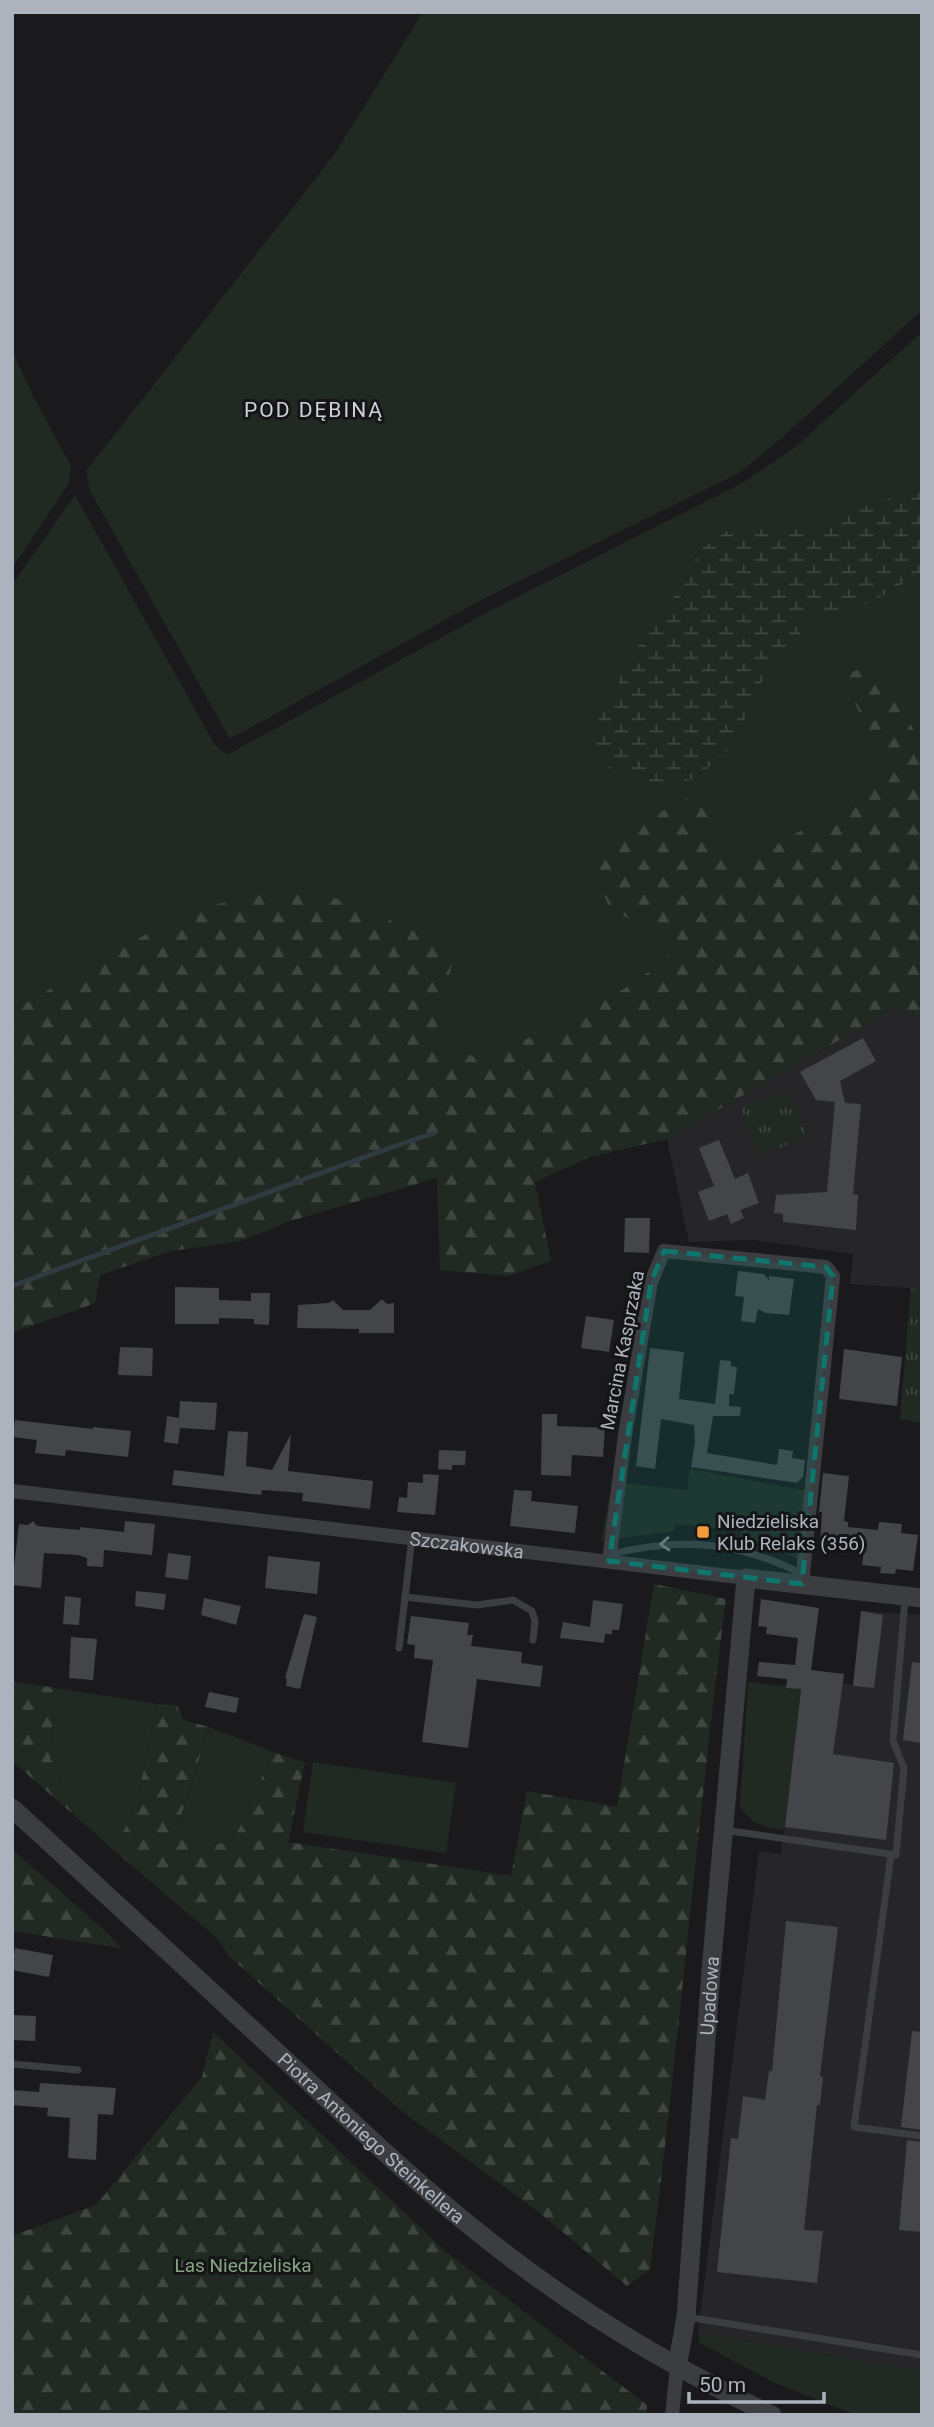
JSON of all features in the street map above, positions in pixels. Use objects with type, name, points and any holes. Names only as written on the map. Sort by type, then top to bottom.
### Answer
[{"type":"street","name":"Marcina Kasprzaka","points":[[604,1558],[651,1282],[664,1251],[826,1267],[833,1276],[802,1579]]},
{"type":"street","name":"Szczakowska","points":[[12,1491],[604,1558],[746,1578],[802,1579],[823,1587],[914,1597]]},
{"type":"street","name":"Upadowa","points":[[672,2415],[686,2317],[711,1970],[746,1578]]},
{"type":"street","name":"Piotra Antoniego Steinkellera","points":[[12,1808],[424,2186],[493,2244],[559,2293],[677,2367],[772,2415]]},
{"type":"lane","points":[[398,1648],[412,1537]]},
{"type":"lane","points":[[604,1558],[657,1544],[681,1543],[751,1553],[802,1579]]},
{"type":"lane","points":[[405,1597],[477,1605],[513,1600],[532,1611],[536,1621],[533,1640]]},
{"type":"lane","points":[[723,1830],[896,1855],[904,1769],[893,1741],[914,1597]]},
{"type":"lane","points":[[891,1855],[854,2127],[922,2136]]},
{"type":"lane","points":[[12,2064],[78,2070]]},
{"type":"lane","points":[[686,2317],[922,2355]]},
{"type":"highlighted area","points":[[664,1251],[826,1267],[833,1276],[802,1584],[609,1561],[651,1282]]},
{"type":"shaded area","points":[[895,1008],[922,1019],[922,1289],[850,1284],[853,1254],[755,1240],[689,1242],[667,1139]]},
{"type":"shaded area","points":[[861,1611],[922,1615],[922,2372],[698,2332],[759,1851],[781,1854],[794,1746],[831,1681],[853,1685]]},
{"type":"green space","points":[[423,12],[922,12],[922,310],[784,436],[739,473],[481,600],[230,739],[90,491],[86,471],[334,155]]},
{"type":"green space","points":[[922,332],[922,737],[919,737],[870,667],[843,674],[889,773],[822,818],[729,873],[713,827],[609,906],[679,947],[635,982],[583,1014],[481,1059],[433,1042],[185,912],[12,1011],[12,585],[75,495],[215,745],[227,755],[488,612],[744,482],[793,449]]},
{"type":"green space","points":[[12,350],[33,396],[71,466],[69,483],[12,569]]},
{"type":"green space","points":[[922,492],[922,572],[851,611],[811,611],[795,644],[752,693],[741,731],[732,745],[697,778],[666,786],[608,768],[594,744],[600,712],[615,695],[622,673],[636,649],[672,600],[701,549],[737,524],[778,534],[829,522],[877,501]]},
{"type":"green space","points":[[870,666],[919,737],[922,737],[922,1019],[895,1008],[667,1139],[590,1157],[535,1182],[551,1261],[507,1276],[440,1270],[437,1178],[290,1221],[241,1241],[171,1251],[100,1275],[95,1303],[12,1333],[12,1011],[185,912],[290,887],[357,904],[455,952],[433,1042],[481,1059],[583,1014],[635,982],[678,948],[609,907],[592,865],[617,834],[695,795],[713,827],[729,873],[822,818],[888,774],[842,675]]},
{"type":"green space","points":[[789,1090],[807,1137],[759,1156],[741,1108]]},
{"type":"green space","points":[[911,1288],[922,1289],[922,1423],[900,1419]]},
{"type":"green space","points":[[690,1469],[813,1492],[804,1564],[790,1555],[741,1538],[740,1531],[675,1524],[674,1531],[601,1541],[612,1482],[687,1490]]},
{"type":"green space","points":[[654,1584],[726,1599],[650,2269],[627,2286],[540,2213],[403,2112],[229,1956],[217,1938],[115,1851],[138,1798],[157,1704],[177,1705],[183,1720],[209,1727],[178,1826],[205,1846],[233,1842],[273,1752],[305,1762],[288,1842],[511,1876],[527,1791],[617,1807]]},
{"type":"green space","points":[[12,1681],[55,1688],[50,1757],[73,1814],[12,1761]]},
{"type":"green space","points":[[748,1682],[801,1688],[784,1830],[759,1824],[740,1806]]},
{"type":"green space","points":[[55,1688],[157,1704],[138,1798],[115,1851],[73,1814],[50,1757]]},
{"type":"green space","points":[[209,1727],[273,1752],[233,1842],[205,1846],[178,1827]]},
{"type":"green space","points":[[313,1762],[456,1783],[446,1853],[303,1832]]},
{"type":"green space","points":[[12,1849],[105,1931],[121,1948],[12,1931]]},
{"type":"green space","name":"Las Niedzieliska","points":[[213,2032],[446,2252],[647,2405],[646,2415],[12,2415],[12,2236],[96,2205],[202,2077]]},
{"type":"green space","points":[[698,2332],[922,2372],[922,2415],[859,2415],[845,2411],[773,2382],[700,2343]]},
{"type":"building","points":[[863,1038],[876,1061],[840,1081],[845,1103],[861,1104],[853,1194],[858,1195],[856,1230],[783,1222],[783,1214],[774,1213],[776,1195],[827,1192],[835,1102],[816,1100],[800,1072]]},
{"type":"building","points":[[719,1140],[735,1179],[748,1173],[759,1203],[740,1210],[744,1218],[731,1224],[727,1214],[709,1221],[698,1192],[714,1186],[699,1148]]},
{"type":"building","points":[[625,1218],[650,1218],[649,1253],[624,1252]]},
{"type":"building","points":[[738,1271],[763,1274],[769,1281],[769,1276],[794,1279],[789,1315],[766,1313],[758,1309],[755,1323],[741,1321],[744,1297],[735,1296]]},
{"type":"building","points":[[175,1287],[219,1288],[219,1300],[251,1301],[251,1293],[270,1293],[269,1325],[254,1324],[254,1319],[219,1318],[219,1324],[175,1324]]},
{"type":"building","points":[[382,1299],[387,1304],[394,1303],[394,1333],[359,1333],[359,1329],[297,1328],[298,1305],[329,1303],[333,1300],[343,1310],[370,1310]]},
{"type":"building","points":[[586,1316],[614,1320],[609,1352],[581,1348]]},
{"type":"building","points":[[120,1347],[153,1348],[152,1376],[118,1375]]},
{"type":"building","points":[[650,1348],[684,1352],[679,1399],[715,1404],[720,1360],[731,1361],[731,1366],[737,1367],[734,1394],[729,1394],[729,1406],[741,1407],[740,1416],[713,1416],[707,1453],[777,1465],[779,1449],[793,1451],[792,1458],[805,1460],[803,1477],[797,1483],[691,1467],[695,1442],[694,1425],[661,1419],[655,1469],[636,1466]]},
{"type":"building","points":[[844,1349],[902,1357],[897,1406],[839,1399]]},
{"type":"building","points":[[180,1401],[217,1403],[215,1430],[180,1428],[178,1444],[164,1442],[167,1416],[179,1418]]},
{"type":"building","points":[[542,1414],[557,1414],[557,1426],[605,1428],[603,1457],[572,1455],[571,1476],[541,1475]]},
{"type":"building","points":[[15,1420],[131,1431],[128,1457],[66,1450],[65,1456],[35,1453],[37,1440],[13,1437]]},
{"type":"building","points":[[228,1431],[248,1432],[246,1466],[272,1470],[291,1434],[288,1471],[373,1481],[370,1509],[302,1501],[303,1493],[262,1490],[261,1495],[172,1485],[174,1470],[224,1476]]},
{"type":"building","points":[[439,1450],[466,1451],[465,1465],[452,1465],[452,1470],[438,1469]]},
{"type":"building","points":[[823,1473],[849,1476],[844,1521],[848,1522],[848,1527],[878,1530],[879,1522],[902,1524],[901,1533],[918,1535],[913,1571],[896,1569],[895,1574],[880,1573],[881,1567],[862,1565],[864,1550],[820,1545],[822,1512],[819,1512]]},
{"type":"building","points":[[423,1474],[439,1475],[435,1515],[397,1512],[399,1497],[407,1498],[408,1482],[423,1483]]},
{"type":"building","points":[[514,1490],[532,1491],[531,1501],[578,1506],[575,1533],[510,1526]]},
{"type":"building","points":[[33,1521],[37,1526],[124,1532],[125,1521],[155,1524],[152,1555],[104,1550],[103,1567],[87,1566],[87,1558],[78,1555],[44,1553],[41,1588],[12,1585],[19,1524],[28,1525]]},
{"type":"building","points":[[168,1553],[191,1556],[188,1580],[165,1577]]},
{"type":"building","points":[[268,1556],[320,1562],[317,1594],[265,1588]]},
{"type":"building","points":[[136,1591],[166,1594],[164,1610],[135,1606]]},
{"type":"building","points":[[65,1596],[81,1598],[79,1625],[63,1624]]},
{"type":"building","points":[[204,1598],[241,1606],[236,1625],[201,1615]]},
{"type":"building","points":[[761,1599],[819,1608],[811,1670],[844,1674],[833,1754],[894,1763],[886,1840],[785,1827],[801,1689],[786,1688],[787,1679],[757,1676],[759,1662],[795,1665],[798,1638],[766,1634],[767,1627],[758,1626]]},
{"type":"building","points":[[593,1600],[623,1604],[619,1630],[605,1634],[604,1643],[560,1638],[563,1622],[590,1627]]},
{"type":"building","points":[[861,1611],[883,1615],[874,1688],[853,1686]]},
{"type":"building","points":[[304,1614],[317,1617],[300,1689],[286,1686],[285,1678]]},
{"type":"building","points":[[411,1616],[469,1623],[467,1635],[473,1635],[471,1646],[522,1652],[521,1663],[543,1666],[540,1687],[477,1679],[468,1748],[422,1742],[433,1660],[414,1658],[415,1645],[407,1644]]},
{"type":"building","points":[[71,1637],[97,1639],[93,1680],[69,1678]]},
{"type":"building","points":[[912,1662],[922,1663],[922,1743],[903,1740]]},
{"type":"building","points":[[209,1692],[239,1698],[236,1713],[205,1707]]},
{"type":"building","points":[[786,1921],[838,1927],[804,2230],[823,2231],[817,2283],[717,2272],[731,2138],[738,2139],[743,2096],[765,2100],[769,2071],[772,2071]]},
{"type":"building","points":[[15,1948],[53,1955],[49,1977],[12,1970]]},
{"type":"building","points":[[12,2015],[36,2016],[35,2041],[12,2040]]},
{"type":"building","points":[[912,2031],[922,2032],[922,2130],[901,2127]]},
{"type":"building","points":[[40,2083],[116,2088],[113,2115],[98,2114],[96,2160],[68,2158],[70,2118],[47,2116],[48,2108],[12,2105],[12,2090],[39,2092]]},
{"type":"building","points":[[907,2140],[922,2142],[922,2232],[899,2230]]},
{"type":"waterway","points":[[12,1286],[434,1133]]},
{"type":"place","name":"Niedzieliska Klub Relaks (356)","points":[[703,1532]]},
{"type":"district","name":"POD DĘBINĄ","points":[[314,410]]}]
